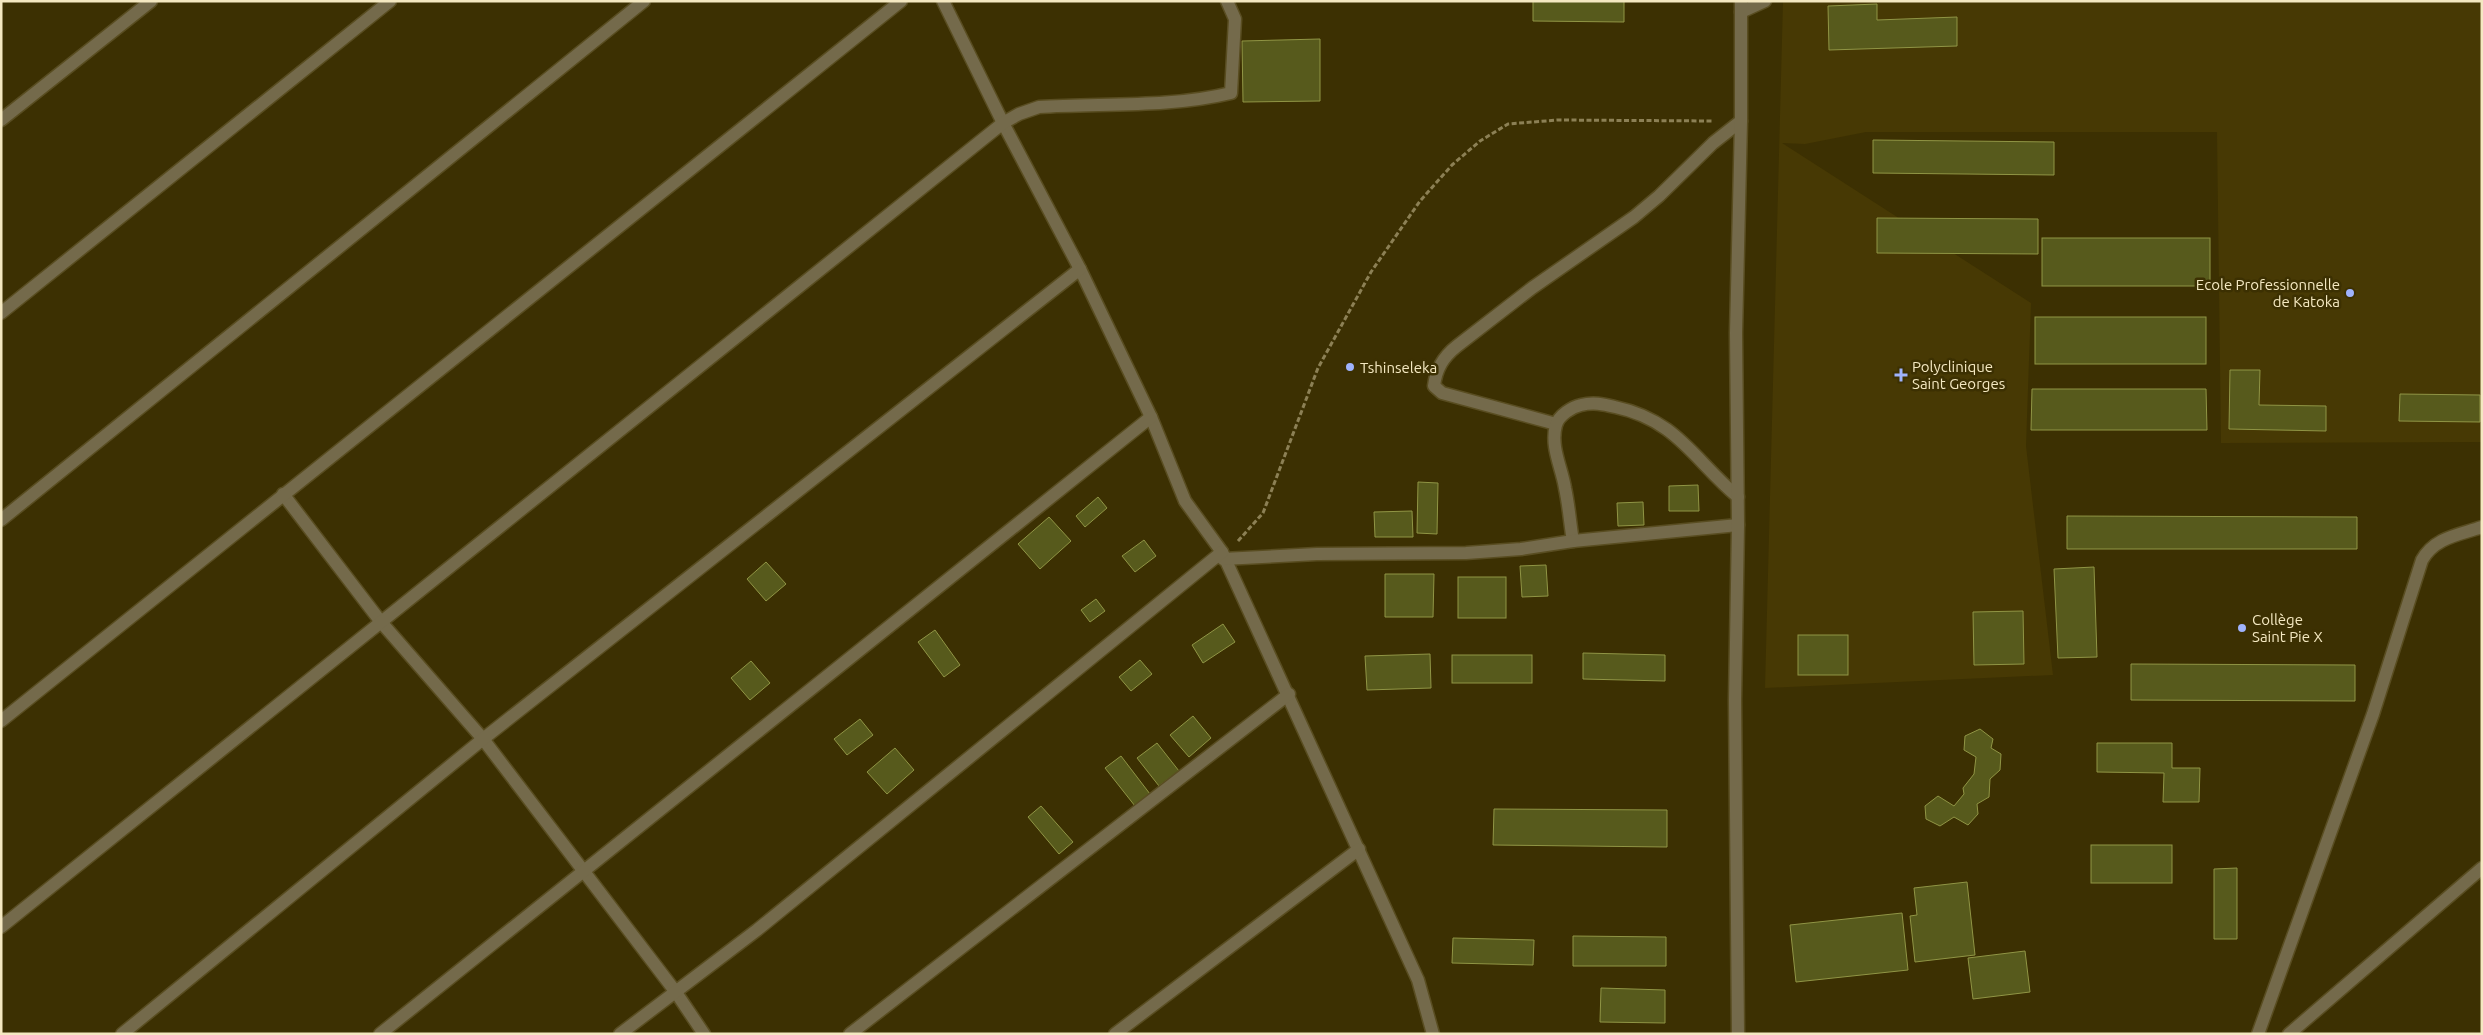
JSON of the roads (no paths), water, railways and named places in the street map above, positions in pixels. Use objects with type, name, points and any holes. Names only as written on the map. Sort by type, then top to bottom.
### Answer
[{"type":"street","points":[[1,120],[150,1]]},
{"type":"street","points":[[1,313],[390,1]]},
{"type":"street","points":[[1,520],[644,1]]},
{"type":"street","points":[[1,721],[901,1]]},
{"type":"street","points":[[943,1],[1003,123],[1080,269],[1151,417],[1185,500],[1223,555],[1418,980],[1433,1034]]},
{"type":"street","points":[[1,927],[1003,123],[1019,114],[1040,107],[1203,98],[1231,93],[1235,19],[1227,1]]},
{"type":"street","points":[[1738,1034],[1735,700],[1738,525],[1736,314],[1741,121],[1741,7],[1765,1]]},
{"type":"street","points":[[1556,424],[1442,392],[1434,386],[1436,373],[1446,355],[1532,288],[1634,217],[1659,196],[1712,143],[1741,121]]},
{"type":"street","points":[[122,1034],[483,739],[1080,269]]},
{"type":"street","points":[[1573,541],[1565,487],[1554,443],[1556,424],[1572,407],[1590,403],[1626,409],[1652,420],[1676,435],[1698,455],[1716,478],[1738,497]]},
{"type":"street","points":[[380,1034],[582,870],[1151,417]]},
{"type":"street","points":[[283,494],[381,622],[483,739],[675,991],[704,1034]]},
{"type":"street","points":[[620,1034],[757,930],[1223,555],[1466,553],[1521,549],[1573,541],[1738,525]]},
{"type":"street","points":[[2258,1034],[2276,978],[2332,832],[2370,723],[2422,560],[2429,548],[2441,541],[2482,527]]},
{"type":"street","points":[[850,1034],[1288,694]]},
{"type":"street","points":[[1115,1034],[1359,848]]},
{"type":"street","points":[[2289,1034],[2482,868]]},
{"type":"place","name":"Ecole Professionnelle de Katoka","points":[[2350,293]]},
{"type":"place","name":"Tshinseleka","points":[[1350,367]]},
{"type":"place","name":"Polyclinique Saint Georges","points":[[1901,375]]},
{"type":"place","name":"Collège Saint Pie X","points":[[2242,628]]}]
